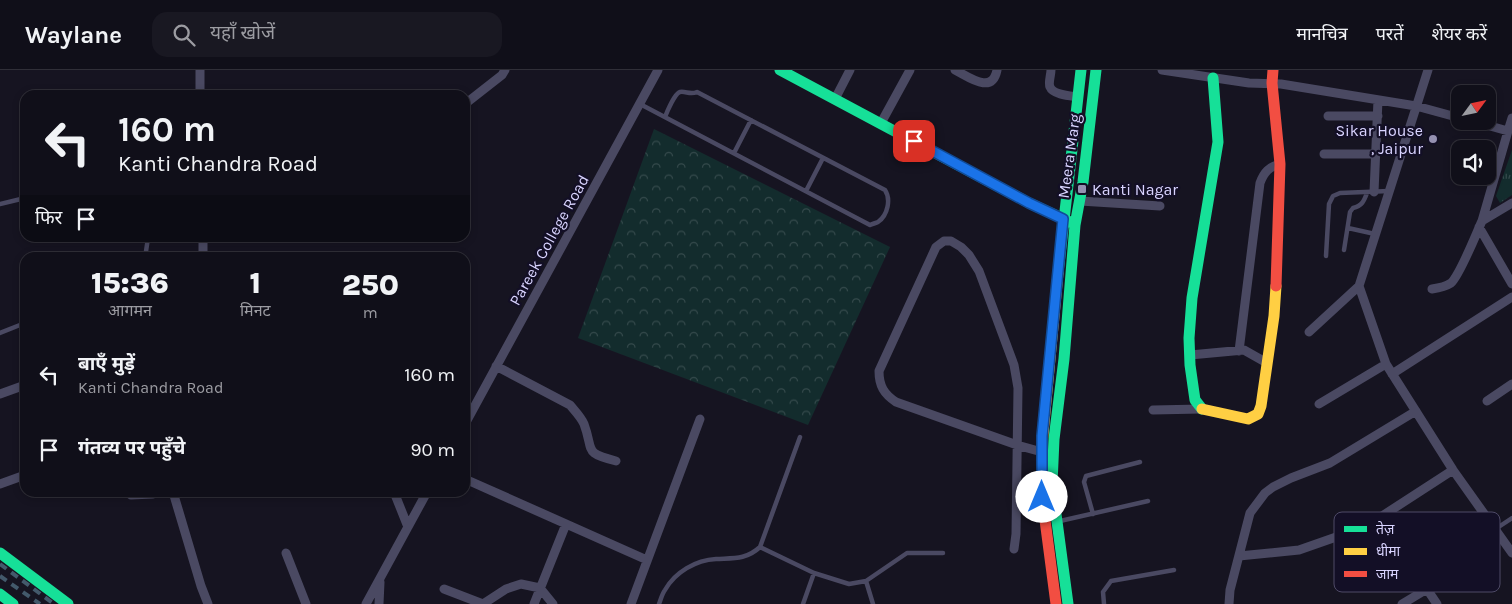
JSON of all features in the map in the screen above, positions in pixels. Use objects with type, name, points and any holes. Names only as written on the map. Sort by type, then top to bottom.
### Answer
[{"type":"main road","points":[[780,70],[795,73],[835,98],[1029,203],[1075,224]]},
{"type":"main road","name":"Meera Marg","points":[[1056,604],[1042,497],[1042,436],[1063,219],[1082,70]]},
{"type":"main road","name":"Meera Marg","points":[[1068,604],[1056,522],[1052,475],[1075,224],[1083,182],[1096,70]]},
{"type":"main road","points":[[1213,78],[1218,142],[1192,298],[1189,338],[1190,355],[1195,400],[1200,409],[1248,418],[1258,414],[1261,406],[1274,316],[1280,164],[1272,84],[1273,70]]},
{"type":"main road","points":[[0,552],[68,604]]},
{"type":"main road","points":[[0,594],[13,604]]},
{"type":"street","points":[[200,70],[200,90]]},
{"type":"street","points":[[470,100],[502,75],[505,70]]},
{"type":"street","name":"Pareek College Road","points":[[470,415],[658,70]]},
{"type":"street","points":[[835,98],[850,70]]},
{"type":"street","points":[[881,123],[910,70]]},
{"type":"street","points":[[955,70],[978,82],[986,83],[991,82],[997,70]]},
{"type":"street","points":[[1051,70],[1050,87],[1052,91],[1078,97]]},
{"type":"street","points":[[1162,70],[1250,83],[1282,84],[1416,106],[1451,116]]},
{"type":"street","points":[[1309,332],[1359,286],[1428,70]]},
{"type":"street","points":[[1371,193],[1376,154],[1378,100]]},
{"type":"street","points":[[1328,116],[1378,116]]},
{"type":"street","points":[[1432,288],[1444,287],[1452,282],[1480,224],[1512,118]]},
{"type":"street","points":[[1496,128],[1508,131]]},
{"type":"street","points":[[1324,154],[1376,154]]},
{"type":"street","points":[[1239,351],[1260,182],[1267,170],[1272,166],[1280,164]]},
{"type":"street","points":[[1080,200],[1160,206]]},
{"type":"street","points":[[1480,224],[1512,203]]},
{"type":"street","points":[[1480,224],[1512,284]]},
{"type":"street","points":[[1014,549],[1016,534],[1017,445],[1018,388],[1014,365],[978,271],[969,255],[951,241],[944,242],[936,247],[879,371],[882,389],[888,397],[896,402],[1017,445],[1042,452]]},
{"type":"street","points":[[1359,286],[1386,364],[1452,470],[1481,512]]},
{"type":"street","points":[[1392,374],[1512,297]]},
{"type":"street","points":[[1190,355],[1244,350],[1267,363]]},
{"type":"street","points":[[1319,404],[1386,364]]},
{"type":"street","points":[[496,366],[570,405],[584,423],[589,448],[600,457],[616,461]]},
{"type":"street","points":[[1487,400],[1512,384]]},
{"type":"street","points":[[0,394],[20,387]]},
{"type":"street","points":[[1153,410],[1200,409]]},
{"type":"street","points":[[1229,604],[1230,590],[1250,513],[1265,493],[1291,478],[1330,463],[1416,411]]},
{"type":"street","points":[[631,604],[700,419]]},
{"type":"street","points":[[1388,512],[1452,470]]},
{"type":"street","points":[[0,484],[20,477]]},
{"type":"street","points":[[470,481],[647,560]]},
{"type":"street","points":[[176,497],[208,604]]},
{"type":"street","points":[[396,497],[408,527]]},
{"type":"street","points":[[366,604],[424,497]]},
{"type":"street","points":[[534,604],[566,524]]},
{"type":"street","points":[[1239,556],[1299,550],[1334,538]]},
{"type":"street","points":[[1500,538],[1512,553]]},
{"type":"street","points":[[286,553],[306,604]]},
{"type":"street","points":[[378,604],[380,578]]},
{"type":"street","points":[[444,588],[483,604],[506,589],[520,584],[540,588],[553,604]]},
{"type":"street","points":[[1402,604],[1422,592]]},
{"type":"street","points":[[1429,592],[1437,604]]},
{"type":"lane","points":[[640,104],[870,224],[879,221],[884,215],[889,202],[889,195],[885,190],[697,92],[692,94],[681,92],[676,94],[665,117]]},
{"type":"lane","points":[[734,153],[751,120]]},
{"type":"lane","points":[[806,191],[823,158]]},
{"type":"lane","points":[[1326,256],[1329,204],[1333,196],[1340,192],[1389,192]]},
{"type":"lane","points":[[1344,250],[1350,212],[1353,208],[1363,203],[1371,193]]},
{"type":"lane","points":[[0,204],[20,199]]},
{"type":"lane","points":[[1348,228],[1375,234]]},
{"type":"lane","points":[[0,333],[20,325]]},
{"type":"lane","points":[[659,604],[665,589],[678,574],[701,561],[716,558],[730,559],[752,554],[760,547],[800,437]]},
{"type":"lane","points":[[1093,514],[1084,482],[1086,476],[1140,462]]},
{"type":"lane","points":[[1056,522],[1148,501]]},
{"type":"lane","points":[[1500,526],[1512,518]]},
{"type":"lane","points":[[760,547],[814,573],[849,584],[866,581],[908,553],[943,553]]},
{"type":"lane","points":[[1104,604],[1103,592],[1111,581],[1174,570]]},
{"type":"lane","points":[[802,604],[814,573]]},
{"type":"lane","points":[[866,581],[873,604]]},
{"type":"green space","points":[[654,129],[890,247],[808,425],[578,338]]},
{"type":"green space","points":[[1512,150],[1512,195],[1500,203],[1496,196]]},
{"type":"railway","points":[[0,564],[54,604]]},
{"type":"railway","points":[[0,576],[40,604]]},
{"type":"traffic: fast","points":[[780,70],[1029,203],[1070,222]]},
{"type":"traffic: fast","points":[[1058,273],[1081,70]]},
{"type":"traffic: fast","points":[[1068,604],[1052,484],[1054,439],[1064,359],[1075,225],[1083,182],[1096,70]]},
{"type":"traffic: fast","points":[[1202,409],[1195,400],[1190,365],[1189,338],[1192,298],[1218,142],[1213,78]]},
{"type":"traffic: fast","points":[[0,553],[68,604]]},
{"type":"traffic: fast","points":[[0,594],[13,604]]},
{"type":"traffic: slow","points":[[1042,444],[1058,273]]},
{"type":"traffic: slow","points":[[1202,409],[1248,419],[1258,414],[1261,406],[1274,316],[1276,286]]},
{"type":"traffic: jam","points":[[1273,70],[1272,83],[1280,164],[1276,286]]},
{"type":"traffic: jam","points":[[1042,444],[1042,497],[1056,604]]},
{"type":"place","name":"Sikar House , Jaipur","points":[[1433,139]]},
{"type":"place","name":"Kanti Nagar","points":[[1082,189]]},
{"type":"route","points":[[914,141],[1029,203],[1063,219],[1042,436],[1042,497]]}]
